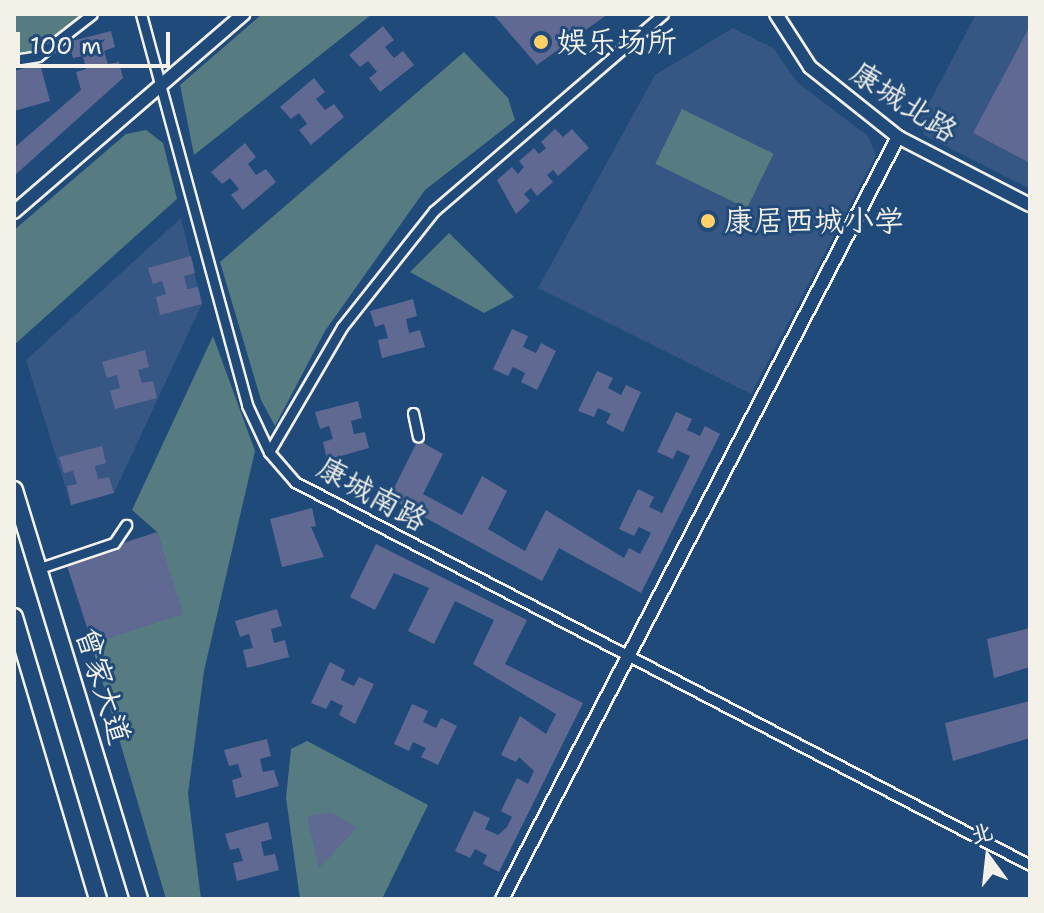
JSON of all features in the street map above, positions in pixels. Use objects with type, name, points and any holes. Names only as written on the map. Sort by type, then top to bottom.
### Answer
[{"type":"highway","name":"曾家大道","points":[[14,490],[139,899]]},
{"type":"highway","points":[[14,617],[98,899]]},
{"type":"street","points":[[14,60],[38,56],[92,14]]},
{"type":"street","name":"康城南路","points":[[141,14],[158,89],[247,405],[269,452],[311,494],[1030,865]]},
{"type":"street","points":[[14,212],[243,14]]},
{"type":"street","points":[[269,452],[342,327],[434,211],[663,14]]},
{"type":"street","name":"康城北路","points":[[776,14],[810,67],[898,137],[1030,205]]},
{"type":"street","points":[[502,899],[898,137]]},
{"type":"street","points":[[413,413],[418,436]]},
{"type":"street","points":[[37,569],[114,543],[126,525]]},
{"type":"shaded area","points":[[976,14],[1030,14],[1030,189],[924,135],[919,122]]},
{"type":"shaded area","name":"康居西城小学","points":[[733,28],[773,48],[798,83],[868,136],[876,155],[751,394],[538,288],[655,75]]},
{"type":"shaded area","points":[[181,218],[202,304],[114,493],[71,505],[26,360]]},
{"type":"green space","points":[[14,14],[84,14],[32,55],[14,59]]},
{"type":"green space","points":[[262,14],[372,14],[194,155],[180,85]]},
{"type":"green space","points":[[464,52],[508,98],[515,120],[425,190],[325,331],[275,426],[261,400],[220,262]]},
{"type":"green space","points":[[682,109],[774,154],[747,209],[655,164]]},
{"type":"green space","points":[[146,130],[163,143],[177,199],[14,345],[14,230],[126,134]]},
{"type":"green space","points":[[449,233],[514,297],[484,313],[410,272]]},
{"type":"green space","points":[[213,336],[255,451],[204,671],[188,794],[201,899],[166,899],[91,643],[182,614],[157,532],[132,510]]},
{"type":"green space","points":[[307,741],[428,805],[382,899],[300,899],[286,798],[291,749]]},
{"type":"building","name":"娱乐场所","points":[[493,14],[608,14],[537,65]]},
{"type":"building","points":[[383,26],[394,40],[385,47],[394,58],[403,51],[414,65],[380,92],[369,78],[377,72],[368,61],[360,67],[349,55]]},
{"type":"building","points":[[1030,26],[1030,163],[973,133]]},
{"type":"building","points":[[111,31],[115,47],[104,51],[108,64],[119,62],[123,78],[14,176],[14,148],[81,90],[76,72],[86,69],[83,56],[73,58],[68,42]]},
{"type":"building","points":[[40,64],[50,101],[14,111],[14,71]]},
{"type":"building","points":[[314,78],[325,92],[316,99],[325,110],[334,104],[344,117],[311,145],[299,130],[307,124],[299,113],[291,119],[280,107]]},
{"type":"building","points":[[555,129],[563,137],[572,129],[589,148],[558,176],[553,170],[547,175],[553,182],[537,196],[531,188],[524,194],[530,201],[516,214],[497,180],[512,167],[518,174],[524,167],[519,161],[534,148],[539,154],[546,148],[541,142]]},
{"type":"building","points":[[245,143],[256,157],[248,164],[256,175],[266,169],[276,182],[243,210],[231,195],[239,189],[230,178],[222,184],[211,172]]},
{"type":"building","points":[[191,256],[195,273],[184,276],[187,289],[198,287],[202,304],[160,315],[156,297],[166,294],[162,281],[153,284],[148,268]]},
{"type":"building","points":[[413,299],[417,316],[406,319],[409,333],[420,330],[425,347],[382,358],[378,340],[388,338],[384,324],[375,327],[370,311]]},
{"type":"building","points":[[512,329],[528,336],[523,347],[536,353],[541,343],[556,351],[537,390],[521,382],[525,373],[513,367],[508,376],[493,369]]},
{"type":"building","points":[[145,350],[149,367],[138,370],[142,383],[153,381],[157,398],[115,409],[110,391],[120,388],[117,375],[107,378],[102,362]]},
{"type":"building","points":[[597,371],[613,378],[608,388],[621,395],[626,385],[641,392],[623,432],[606,423],[611,414],[598,408],[594,417],[578,411]]},
{"type":"building","points":[[358,401],[362,418],[351,421],[354,434],[365,432],[369,448],[327,460],[323,442],[333,439],[329,426],[320,429],[315,412]]},
{"type":"building","points":[[676,412],[692,419],[687,430],[700,436],[705,426],[720,434],[641,593],[559,548],[542,581],[389,498],[418,440],[443,454],[423,494],[462,515],[482,476],[507,491],[488,529],[525,551],[546,510],[624,558],[629,548],[640,554],[651,533],[639,527],[634,536],[619,529],[638,489],[654,497],[649,507],[662,513],[690,456],[677,450],[673,459],[657,452]]},
{"type":"building","points":[[102,446],[106,463],[95,466],[98,479],[109,477],[114,493],[71,505],[67,486],[77,484],[73,471],[64,473],[59,457]]},
{"type":"building","points":[[312,508],[316,526],[311,527],[324,557],[282,567],[270,519]]},
{"type":"building","points":[[157,532],[184,614],[92,643],[66,562]]},
{"type":"building","points":[[376,544],[527,620],[505,664],[583,703],[499,872],[483,864],[487,855],[475,849],[470,858],[455,851],[474,811],[490,818],[485,829],[498,835],[507,827],[512,817],[501,811],[517,778],[528,784],[534,771],[519,757],[516,762],[501,755],[520,716],[546,734],[556,714],[473,664],[494,620],[455,601],[434,644],[408,631],[429,588],[394,573],[375,610],[350,597]]},
{"type":"building","points":[[277,609],[282,626],[271,629],[274,643],[285,640],[289,657],[247,668],[243,650],[253,648],[249,634],[240,637],[235,621]]},
{"type":"building","points":[[1030,628],[1030,667],[994,678],[987,639]]},
{"type":"building","points":[[330,662],[345,670],[341,680],[354,686],[359,677],[374,684],[355,724],[339,715],[343,706],[331,700],[326,709],[311,703]]},
{"type":"building","points":[[1030,701],[1030,738],[953,761],[945,723]]},
{"type":"building","points":[[412,704],[428,711],[423,722],[436,728],[441,718],[457,726],[438,765],[421,757],[426,748],[413,742],[409,751],[394,744]]},
{"type":"building","points":[[267,739],[271,756],[260,759],[263,772],[274,770],[279,786],[236,798],[232,780],[242,777],[238,764],[229,766],[224,750]]},
{"type":"building","points":[[331,812],[357,828],[319,868],[307,817]]},
{"type":"building","points":[[268,822],[272,839],[261,842],[264,856],[275,854],[279,870],[237,881],[233,863],[243,861],[239,848],[230,850],[225,834]]},
{"type":"place","name":"娱乐场所","points":[[541,42]]},
{"type":"place","name":"康居西城小学","points":[[708,221]]}]
